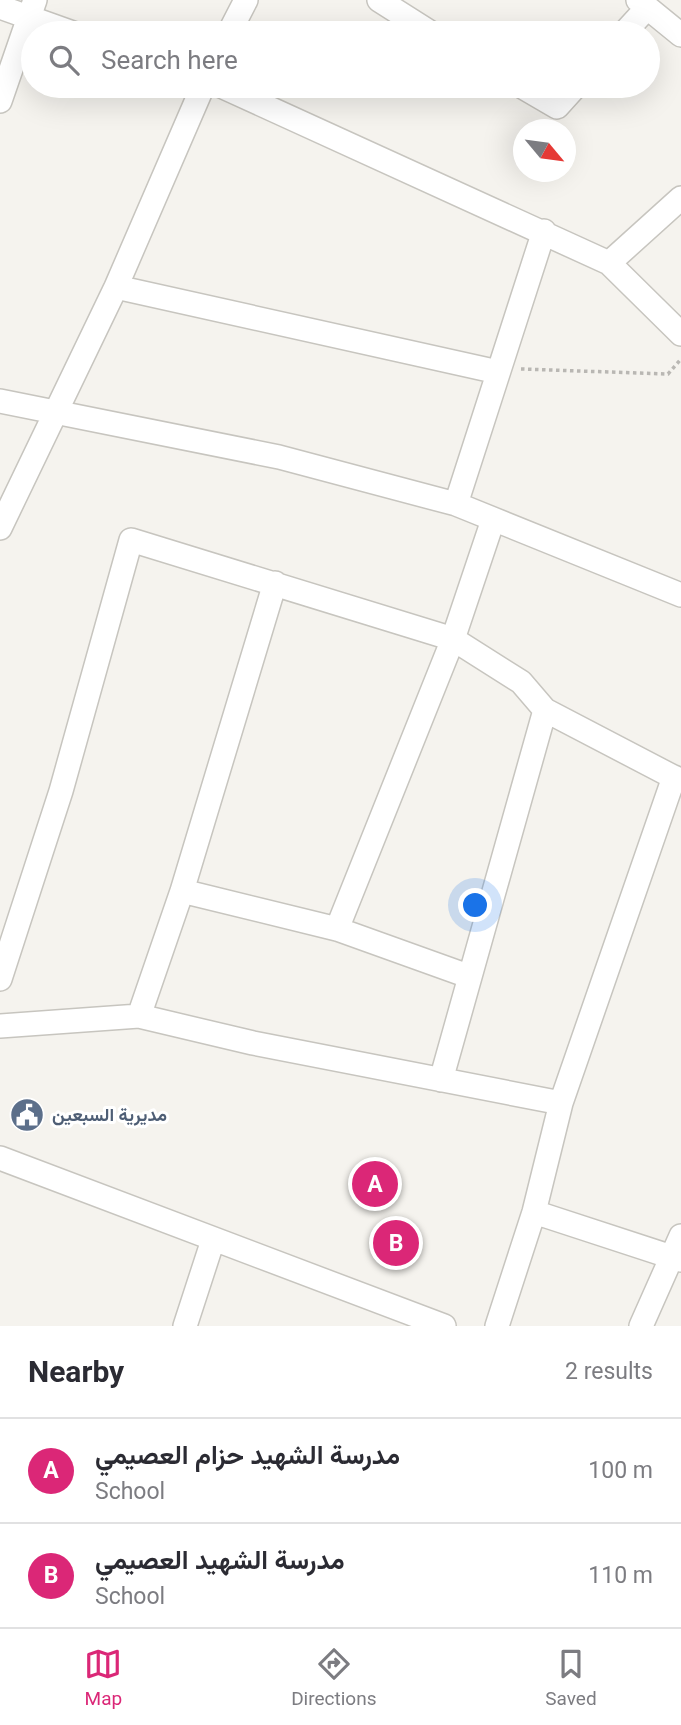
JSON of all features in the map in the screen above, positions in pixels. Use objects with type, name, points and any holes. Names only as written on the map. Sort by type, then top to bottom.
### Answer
[{"type":"street","points":[[235,21],[246,0]]},
{"type":"street","points":[[379,0],[412,21]]},
{"type":"street","points":[[631,21],[642,4],[681,35]]},
{"type":"street","points":[[0,7],[31,9],[52,21]]},
{"type":"street","points":[[0,101],[21,39]]},
{"type":"street","points":[[0,528],[116,287],[198,98]]},
{"type":"street","points":[[248,98],[544,231],[609,263],[681,334]]},
{"type":"street","points":[[542,98],[557,107],[565,98]]},
{"type":"street","points":[[609,263],[681,198]]},
{"type":"street","points":[[456,504],[544,231]]},
{"type":"street","points":[[116,287],[498,372]]},
{"type":"street","points":[[0,401],[279,457],[456,504],[681,595]]},
{"type":"street","points":[[337,929],[453,639],[493,520]]},
{"type":"street","points":[[0,979],[61,791],[131,540],[453,639],[521,682],[545,710],[677,779],[561,1104],[534,1212],[497,1326]]},
{"type":"street","points":[[139,1016],[182,891],[275,583]]},
{"type":"street","points":[[441,1080],[468,976],[545,710]]},
{"type":"street","points":[[182,891],[337,929],[468,976]]},
{"type":"street","points":[[0,1026],[139,1016],[253,1043],[561,1104]]},
{"type":"street","points":[[0,1158],[443,1326]]},
{"type":"street","points":[[534,1212],[678,1251],[641,1326]]},
{"type":"street","points":[[185,1326],[213,1240]]},
{"type":"path","points":[[498,372],[519,369],[668,374],[681,359]]},
{"type":"place","name":"مديرية السبعين","points":[[27,1115]]},
{"type":"place","name":"مدرسة الشهيد حزام العصيمي","points":[[375,1184]]},
{"type":"place","name":"مدرسة الشهيد العصيمي","points":[[396,1243]]}]
